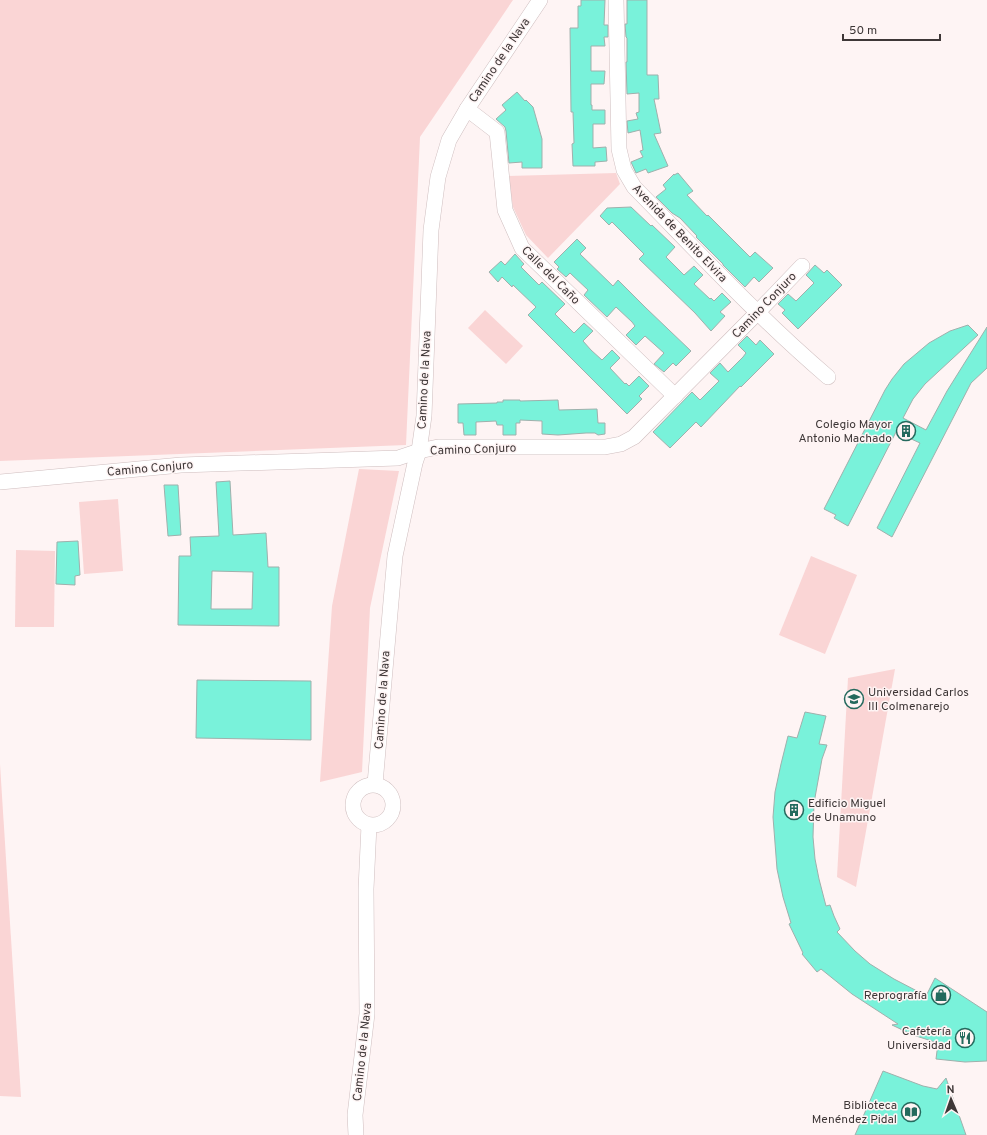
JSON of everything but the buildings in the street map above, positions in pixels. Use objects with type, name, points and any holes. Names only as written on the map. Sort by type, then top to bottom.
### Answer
[{"type":"street","name":"Camino de la Nava","points":[[375,784],[395,556],[418,451],[424,416],[431,230],[438,177],[449,140],[467,109],[540,0]]},
{"type":"street","name":"Avenida de Benito Elvira","points":[[616,0],[619,149],[624,170],[634,187],[758,313],[794,348],[828,377]]},
{"type":"street","name":"Calle del Caño","points":[[467,109],[497,132],[505,210],[522,248],[675,396]]},
{"type":"street","name":"Camino Conjuro","points":[[0,482],[181,465],[398,458],[418,451],[438,447],[605,447],[621,444],[634,437],[758,313],[802,266]]},
{"type":"street","points":[[375,784],[383,787],[389,792],[393,808],[390,816],[385,822],[377,825],[369,825],[361,822],[356,816],[352,801],[360,788],[375,784]]},
{"type":"street","name":"Camino de la Nava","points":[[356,1135],[355,1115],[367,1014],[366,889],[369,825]]},
{"type":"shaded area","points":[[0,0],[513,0],[420,137],[406,445],[0,461]]},
{"type":"shaded area","points":[[616,173],[620,184],[548,258],[526,235],[513,207],[508,176]]},
{"type":"shaded area","points":[[485,310],[523,346],[506,364],[468,328]]},
{"type":"shaded area","points":[[359,469],[399,471],[370,608],[362,772],[320,782],[332,606]]},
{"type":"shaded area","points":[[118,499],[123,571],[84,574],[79,502]]},
{"type":"shaded area","points":[[16,550],[55,551],[54,627],[15,627]]},
{"type":"shaded area","points":[[811,556],[857,575],[825,654],[779,635]]},
{"type":"shaded area","points":[[895,669],[856,887],[837,877],[848,678]]},
{"type":"shaded area","points":[[0,764],[21,1097],[0,1096]]},
{"type":"place","name":"Colegio Mayor Antonio Machado","points":[[906,431]]},
{"type":"place","name":"Universidad Carlos III Colmenarejo","points":[[854,699]]},
{"type":"place","name":"Edificio Miguel de Unamuno","points":[[794,810]]},
{"type":"place","name":"Reprografía","points":[[941,995]]},
{"type":"place","name":"Cafetería Universidad","points":[[965,1038]]},
{"type":"place","name":"Biblioteca Menéndez Pidal","points":[[911,1112]]}]
